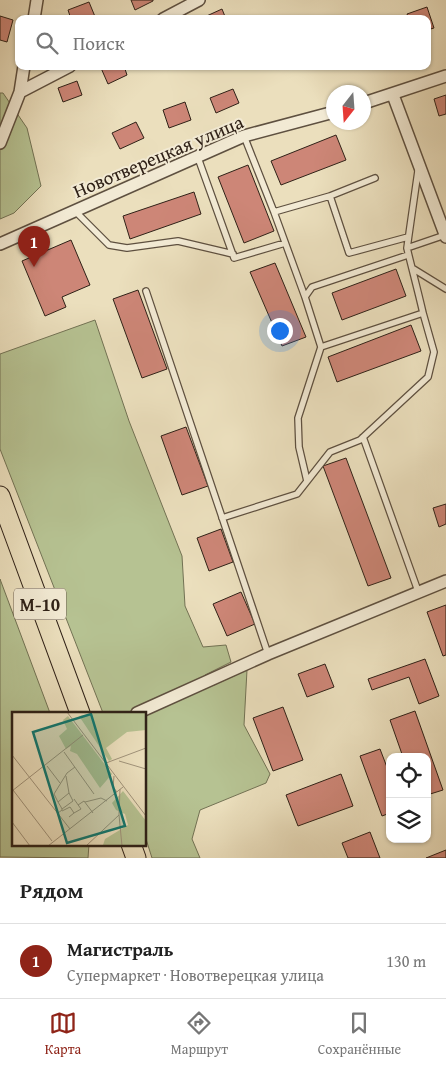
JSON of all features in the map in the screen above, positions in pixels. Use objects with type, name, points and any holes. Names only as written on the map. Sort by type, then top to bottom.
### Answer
[{"type":"highway","name":"М-10","points":[[0,496],[80,712]]},
{"type":"highway","points":[[132,846],[136,858]]},
{"type":"street","points":[[35,15],[37,0]]},
{"type":"street","points":[[171,15],[199,0]]},
{"type":"street","points":[[0,143],[20,92],[23,70]]},
{"type":"street","points":[[20,92],[62,70]]},
{"type":"street","points":[[371,101],[446,76]]},
{"type":"street","points":[[393,95],[446,236]]},
{"type":"street","name":"Новотверецкая улица","points":[[0,244],[244,136],[326,114]]},
{"type":"street","points":[[139,712],[268,654],[446,581]]},
{"type":"lane","points":[[244,136],[274,212],[322,347],[298,418],[299,446],[307,480]]},
{"type":"lane","points":[[197,156],[234,258],[285,243]]},
{"type":"lane","points":[[222,518],[298,494],[330,452],[363,437],[428,377],[434,352],[407,248],[419,166]]},
{"type":"lane","points":[[274,212],[330,196],[375,178]]},
{"type":"lane","points":[[330,196],[349,253],[408,237]]},
{"type":"lane","points":[[74,210],[109,245],[127,248],[178,241],[233,254]]},
{"type":"lane","points":[[407,248],[446,236]]},
{"type":"lane","points":[[305,296],[312,287],[408,255]]},
{"type":"lane","points":[[412,268],[446,289]]},
{"type":"lane","points":[[146,291],[268,654]]},
{"type":"lane","points":[[322,347],[423,312]]},
{"type":"lane","points":[[363,437],[418,591]]},
{"type":"green space","points":[[0,93],[3,93],[27,128],[41,186],[14,213],[0,219]]},
{"type":"green space","points":[[95,320],[129,421],[182,556],[185,606],[203,647],[226,645],[231,662],[205,675],[214,685],[247,670],[244,725],[270,774],[266,783],[200,810],[192,839],[200,858],[152,858],[146,839],[146,712],[103,712],[0,449],[0,354]]},
{"type":"green space","points":[[0,579],[50,712],[12,712],[12,846],[89,846],[88,858],[0,857]]},
{"type":"building","points":[[131,0],[153,0],[153,1],[135,10]]},
{"type":"building","points":[[89,2],[94,15],[70,15],[68,10]]},
{"type":"building","points":[[427,7],[430,15],[407,15]]},
{"type":"building","points":[[222,9],[224,15],[209,15]]},
{"type":"building","points":[[0,16],[13,20],[7,42],[0,40]]},
{"type":"building","points":[[102,70],[125,70],[127,75],[108,84]]},
{"type":"building","points":[[77,81],[82,95],[63,102],[58,88]]},
{"type":"building","points":[[233,89],[239,103],[216,113],[210,98]]},
{"type":"building","points":[[446,95],[446,114],[439,116],[434,99]]},
{"type":"building","points":[[185,102],[191,120],[169,128],[163,110]]},
{"type":"building","points":[[136,122],[144,138],[120,149],[112,133]]},
{"type":"building","points":[[336,135],[346,160],[281,185],[271,161]]},
{"type":"building","points":[[248,165],[274,231],[244,243],[218,177]]},
{"type":"building","points":[[194,192],[201,214],[130,239],[123,216]]},
{"type":"building","points":[[71,240],[90,285],[62,297],[66,307],[45,316],[22,261]]},
{"type":"building","points":[[275,263],[306,337],[282,346],[250,272]]},
{"type":"building","points":[[396,269],[406,296],[342,320],[332,293]]},
{"type":"building","points":[[138,290],[167,369],[142,378],[113,299]]},
{"type":"building","points":[[411,325],[421,351],[337,382],[328,357]]},
{"type":"building","points":[[186,427],[208,486],[182,495],[161,436]]},
{"type":"building","points":[[346,458],[391,578],[368,586],[323,466]]},
{"type":"building","points":[[446,504],[446,524],[439,527],[433,508]]},
{"type":"building","points":[[221,529],[233,562],[209,571],[197,538]]},
{"type":"building","points":[[241,592],[255,624],[227,636],[213,604]]},
{"type":"building","points":[[446,605],[446,655],[443,656],[427,612]]},
{"type":"building","points":[[425,659],[439,696],[419,704],[409,677],[372,690],[368,679]]},
{"type":"building","points":[[325,664],[334,687],[307,697],[298,674]]},
{"type":"building","points":[[283,707],[303,760],[273,771],[253,718]]},
{"type":"building","points":[[415,711],[430,753],[402,753],[390,720]]},
{"type":"building","points":[[380,749],[386,765],[386,814],[382,816],[360,756]]},
{"type":"building","points":[[431,756],[443,790],[431,794]]},
{"type":"building","points":[[341,774],[353,806],[298,826],[286,795]]},
{"type":"building","points":[[370,832],[380,858],[348,858],[342,843]]},
{"type":"building","points":[[446,850],[446,858],[426,858]]},
{"type":"place","name":"Магистраль","points":[[34,267]]}]
